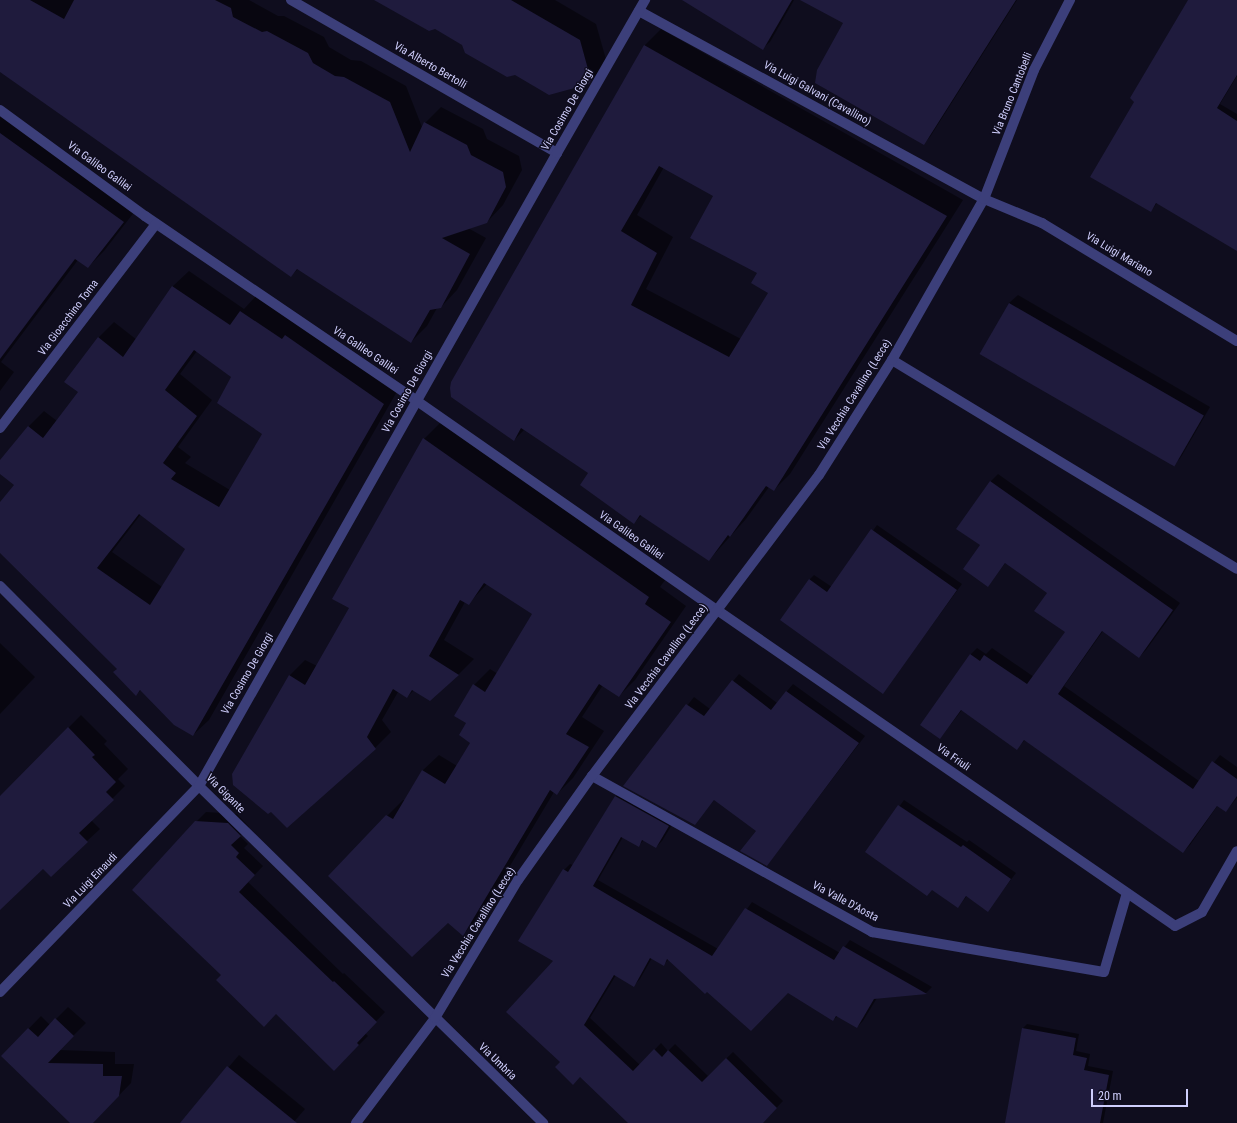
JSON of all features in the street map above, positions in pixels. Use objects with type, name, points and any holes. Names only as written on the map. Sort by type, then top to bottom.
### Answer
[{"type":"street","name":"Via Alberto Bertolli","points":[[291,0],[557,153]]},
{"type":"street","name":"Via Cosimo De Giorgi","points":[[199,786],[645,0]]},
{"type":"street","name":"Via Bruno Cantobelli","points":[[984,199],[1034,70],[1070,0]]},
{"type":"street","name":"Via Luigi Galvani (Cavallino)","points":[[639,11],[984,199]]},
{"type":"street","name":"Via Galileo Galilei","points":[[0,110],[156,224],[417,401],[717,610]]},
{"type":"street","name":"Via Luigi Mariano","points":[[984,199],[1042,223],[1237,341]]},
{"type":"street","name":"Via Vecchia Cavallino (Lecce)","points":[[356,1123],[435,1018],[518,880],[592,776],[819,475],[892,360],[984,199]]},
{"type":"street","name":"Via Gioacchino Toma","points":[[0,428],[156,224]]},
{"type":"street","points":[[892,360],[1237,569]]},
{"type":"street","name":"Via Gigante","points":[[0,586],[199,786],[435,1018]]},
{"type":"street","name":"Via Friuli","points":[[717,610],[1175,926],[1202,912],[1237,851]]},
{"type":"street","name":"Via Valle D'Aosta","points":[[592,776],[872,932],[1104,972],[1128,893]]},
{"type":"street","name":"Via Luigi Einaudi","points":[[0,992],[199,786]]},
{"type":"street","name":"Via Umbria","points":[[435,1018],[543,1123]]},
{"type":"building","points":[[0,0],[30,0],[64,19],[74,0],[215,0],[231,8],[233,17],[262,32],[267,31],[308,53],[313,63],[335,76],[344,77],[390,102],[410,152],[424,122],[467,145],[471,155],[503,172],[506,187],[487,223],[442,238],[470,254],[441,308],[430,310],[411,343],[297,269],[291,277],[0,72]]},
{"type":"building","points":[[374,0],[511,0],[580,40],[591,80],[589,84],[549,95],[515,75],[507,77],[465,53],[462,45],[435,29],[429,31]]},
{"type":"building","points":[[682,0],[792,0],[763,50]]},
{"type":"building","points":[[800,0],[1016,0],[924,145],[815,83],[817,70],[843,23]]},
{"type":"building","points":[[1188,0],[1237,0],[1237,75],[1217,108],[1237,121],[1237,251],[1156,203],[1151,212],[1090,177],[1134,102],[1130,98]]},
{"type":"building","points":[[644,45],[947,216],[774,491],[766,486],[730,537],[728,535],[709,561],[640,515],[634,524],[580,485],[588,473],[521,428],[514,441],[451,397],[451,382]],"holes":[[[659,166],[713,196],[690,238],[757,273],[751,283],[768,293],[729,357],[631,305],[657,253],[621,231]]]},
{"type":"building","points":[[0,133],[124,222],[88,268],[75,259],[0,359]]},
{"type":"building","points":[[172,286],[230,325],[240,311],[282,339],[285,335],[384,404],[193,736],[174,725],[140,690],[136,696],[113,672],[117,669],[0,553],[0,502],[14,485],[0,474],[0,460],[28,426],[43,438],[78,392],[64,382],[98,337],[123,357]],"holes":[[[194,350],[231,377],[217,403],[262,434],[219,507],[171,479],[176,473],[163,463],[197,416],[165,390]],[[139,514],[185,549],[150,605],[97,568]]]},
{"type":"building","points":[[1009,303],[1204,415],[1174,467],[980,354]]},
{"type":"building","points":[[423,438],[649,597],[645,604],[671,622],[619,697],[599,684],[566,734],[589,747],[557,795],[550,790],[463,936],[448,923],[412,957],[328,876],[386,815],[393,819],[422,770],[445,784],[470,743],[459,735],[466,723],[454,716],[473,684],[485,692],[532,614],[484,583],[469,605],[460,600],[429,656],[459,675],[430,701],[412,690],[407,698],[393,689],[367,737],[376,749],[287,828],[271,812],[268,814],[233,785],[232,774],[289,675],[305,685],[349,608],[332,599]]},
{"type":"building","points":[[990,481],[1173,610],[1139,658],[1102,631],[1058,694],[1193,789],[1212,761],[1237,779],[1237,796],[1226,812],[1217,806],[1183,853],[1024,740],[1017,750],[961,710],[940,739],[920,725],[970,654],[980,661],[984,655],[1027,684],[1065,632],[1034,611],[1047,593],[1005,563],[988,587],[963,569],[980,545],[956,529]]},
{"type":"building","points":[[871,529],[957,590],[883,694],[780,620],[809,579],[827,592]]},
{"type":"building","points":[[732,680],[771,710],[786,691],[859,743],[767,866],[740,851],[756,831],[714,800],[695,825],[623,786],[686,704],[704,716]]},
{"type":"building","points":[[68,727],[95,755],[92,757],[116,782],[106,792],[114,800],[79,833],[88,842],[51,877],[43,869],[0,910],[0,796]]},
{"type":"building","points":[[615,796],[669,826],[656,848],[642,840],[639,847],[621,837],[593,886],[712,956],[745,908],[834,960],[843,946],[927,994],[874,999],[857,1028],[836,1016],[833,1021],[788,993],[751,1031],[707,992],[705,994],[667,959],[664,966],[650,958],[634,987],[614,975],[584,1025],[633,1071],[654,1049],[662,1057],[668,1050],[702,1082],[726,1058],[777,1108],[763,1123],[628,1123],[580,1077],[573,1085],[555,1067],[560,1062],[506,1012],[553,961],[518,941],[563,869],[568,872]]},
{"type":"building","points":[[898,805],[961,847],[963,845],[1011,879],[988,912],[966,896],[958,908],[932,890],[927,896],[865,852]]},
{"type":"building","points":[[195,821],[228,823],[241,836],[231,845],[239,853],[236,857],[255,875],[239,892],[377,1022],[357,1043],[359,1045],[334,1071],[276,1014],[264,1027],[216,980],[221,975],[132,890]]},
{"type":"building","points":[[55,1018],[74,1036],[48,1063],[103,1064],[103,1076],[122,1076],[119,1096],[93,1123],[70,1123],[1,1056],[28,1028],[38,1037]]},
{"type":"building","points":[[1022,1028],[1076,1038],[1073,1055],[1087,1058],[1084,1070],[1109,1075],[1100,1123],[1005,1123]]},
{"type":"building","points":[[227,1066],[297,1123],[180,1123]]}]
